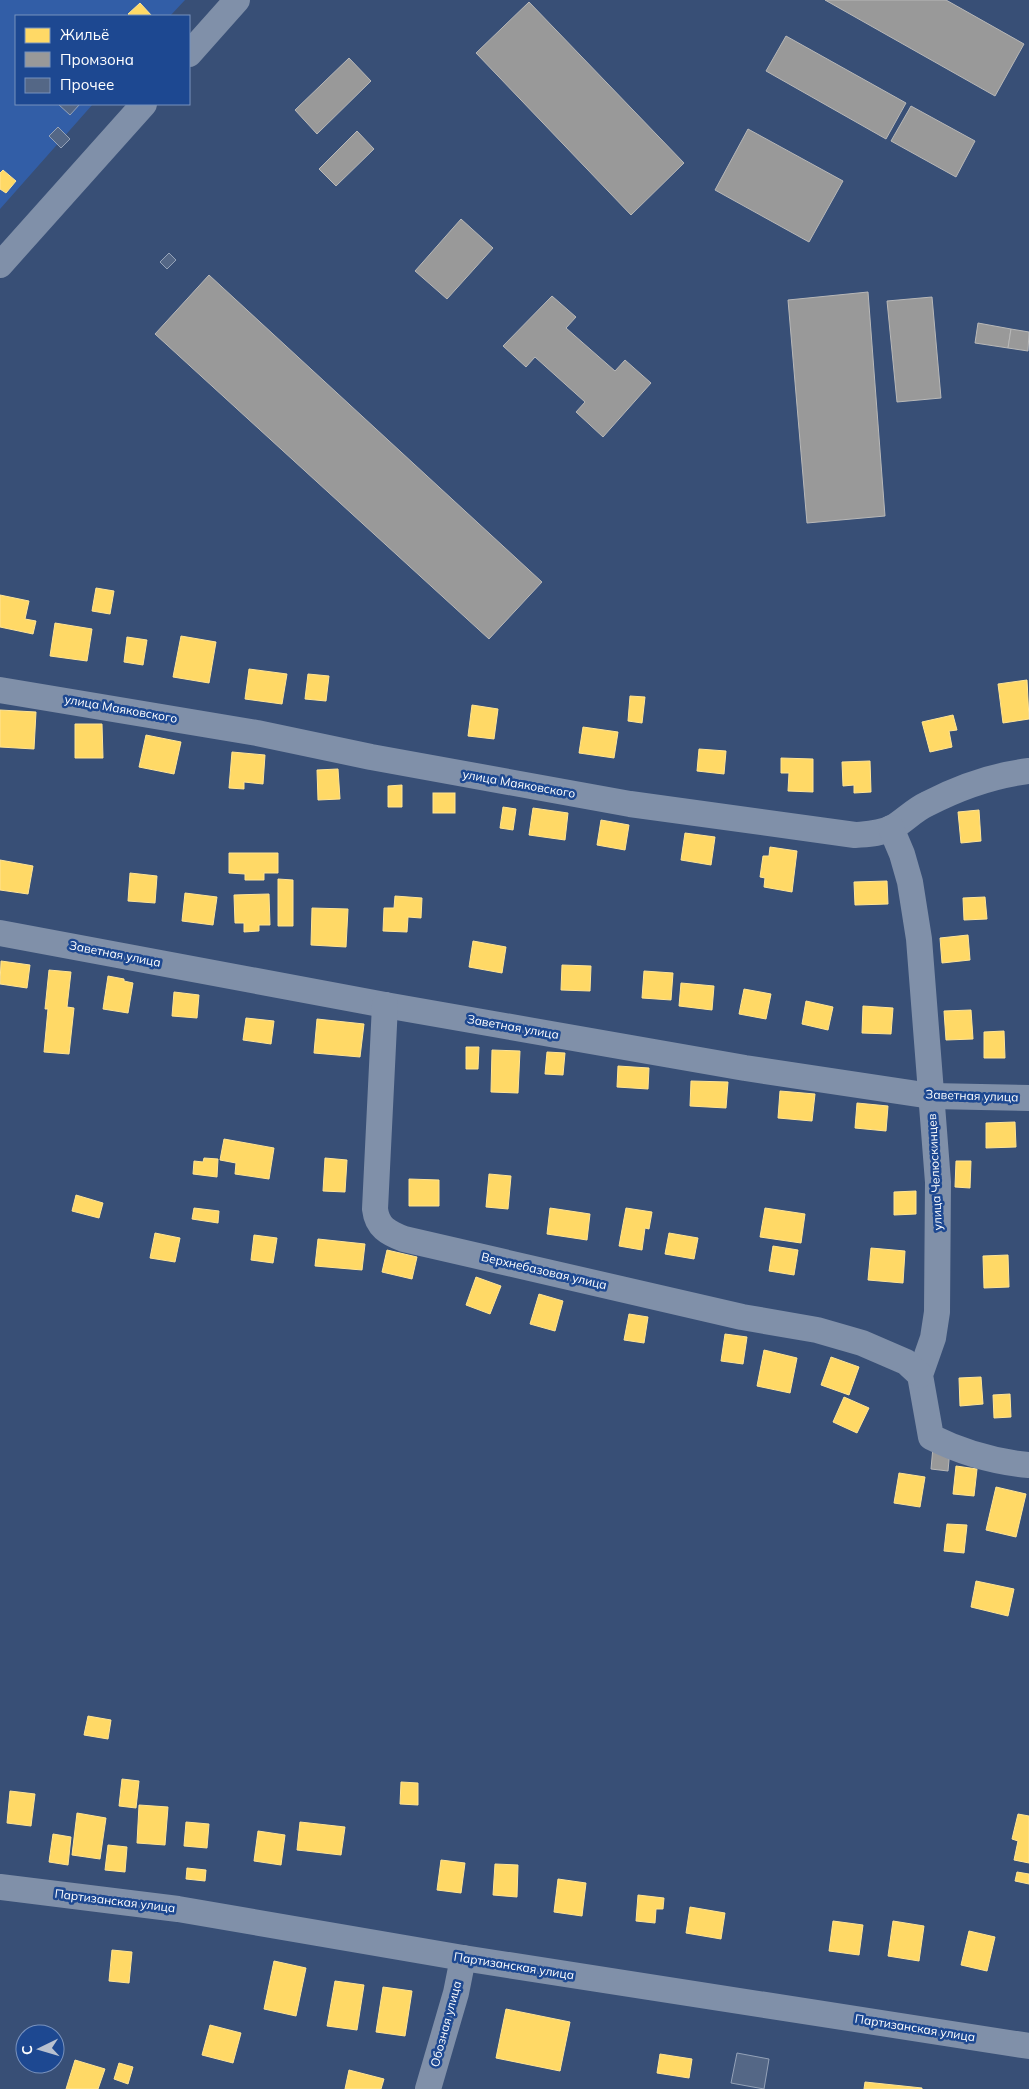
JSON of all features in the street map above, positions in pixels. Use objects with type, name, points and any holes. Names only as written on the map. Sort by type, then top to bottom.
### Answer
[{"type":"street","points":[[190,53],[237,0]]},
{"type":"street","points":[[0,265],[143,105]]},
{"type":"street","name":"улица Маяковского","points":[[0,690],[63,699],[257,733],[371,757],[630,804],[854,835],[875,834],[891,828],[925,804],[956,790],[1012,773],[1029,771]]},
{"type":"street","name":"улица Челюскинцев","points":[[891,828],[902,854],[910,882],[919,940],[938,1182],[939,1276],[937,1312],[933,1338],[920,1376],[928,1426],[932,1437],[947,1445],[989,1458],[1029,1465]]},
{"type":"street","name":"Заветная улица","points":[[0,933],[385,1005],[736,1066],[931,1096],[1029,1098]]},
{"type":"street","name":"Верхнебазовая улица","points":[[385,1005],[375,1209],[376,1220],[389,1233],[404,1239],[742,1317],[817,1330],[862,1343],[898,1358],[906,1362],[920,1376]]},
{"type":"street","name":"Партизанская улица","points":[[0,1887],[178,1909],[463,1958],[1029,2046]]},
{"type":"street","name":"Обозная улица","points":[[428,2089],[456,1993],[463,1958]]},
{"type":"shaded area","points":[[0,0],[185,0],[171,15],[15,15],[15,105],[92,105],[0,209]]},
{"type":"building: Жильё","points":[[140,3],[151,15],[129,15]]},
{"type":"building: Жильё","points":[[3,170],[16,181],[6,193],[0,189],[0,173]]},
{"type":"building: Жильё","points":[[96,588],[114,591],[110,614],[92,611]]},
{"type":"building: Жильё","points":[[0,595],[29,601],[25,619],[36,621],[33,634],[0,627]]},
{"type":"building: Жильё","points":[[55,623],[92,629],[87,661],[50,656]]},
{"type":"building: Жильё","points":[[181,636],[216,642],[209,683],[173,677]]},
{"type":"building: Жильё","points":[[127,637],[147,640],[143,665],[124,662]]},
{"type":"building: Жильё","points":[[249,669],[287,674],[282,704],[245,699]]},
{"type":"building: Жильё","points":[[308,674],[329,676],[326,701],[305,699]]},
{"type":"building: Жильё","points":[[1027,680],[1029,719],[1003,723],[998,684]]},
{"type":"building: Жильё","points":[[630,696],[645,697],[642,723],[628,721]]},
{"type":"building: Жильё","points":[[472,705],[498,709],[494,739],[468,736]]},
{"type":"building: Жильё","points":[[0,710],[36,712],[34,749],[0,747]]},
{"type":"building: Жильё","points":[[953,715],[957,730],[949,731],[952,747],[930,752],[922,722]]},
{"type":"building: Жильё","points":[[75,724],[102,724],[103,758],[75,758]]},
{"type":"building: Жильё","points":[[583,727],[618,732],[614,758],[579,753]]},
{"type":"building: Жильё","points":[[146,735],[181,742],[174,774],[139,767]]},
{"type":"building: Жильё","points":[[699,749],[726,751],[724,774],[697,771]]},
{"type":"building: Жильё","points":[[232,752],[265,755],[263,784],[244,782],[244,789],[229,788]]},
{"type":"building: Жильё","points":[[781,758],[813,759],[813,792],[788,791],[789,773],[781,773]]},
{"type":"building: Жильё","points":[[870,761],[871,792],[854,793],[854,785],[843,786],[842,762]]},
{"type":"building: Жильё","points":[[338,769],[340,799],[318,800],[317,770]]},
{"type":"building: Жильё","points":[[402,785],[402,807],[388,807],[388,786]]},
{"type":"building: Жильё","points":[[433,793],[455,793],[455,813],[433,813]]},
{"type":"building: Жильё","points":[[503,807],[516,809],[513,830],[500,828]]},
{"type":"building: Жильё","points":[[533,808],[568,813],[565,840],[529,835]]},
{"type":"building: Жильё","points":[[979,810],[981,841],[961,843],[958,812]]},
{"type":"building: Жильё","points":[[601,820],[629,825],[625,850],[597,845]]},
{"type":"building: Жильё","points":[[685,833],[715,837],[711,865],[681,860]]},
{"type":"building: Жильё","points":[[770,847],[797,851],[792,892],[764,887],[765,878],[760,877],[763,856],[769,856]]},
{"type":"building: Жильё","points":[[229,853],[278,853],[278,873],[264,873],[264,880],[245,880],[245,874],[229,873]]},
{"type":"building: Жильё","points":[[0,860],[33,866],[28,894],[0,890]]},
{"type":"building: Жильё","points":[[130,873],[157,876],[155,903],[128,901]]},
{"type":"building: Жильё","points":[[278,879],[293,880],[293,926],[278,926]]},
{"type":"building: Жильё","points":[[887,881],[888,904],[855,905],[854,882]]},
{"type":"building: Жильё","points":[[185,893],[217,897],[213,925],[182,921]]},
{"type":"building: Жильё","points":[[269,894],[270,925],[259,925],[259,931],[244,932],[244,923],[235,923],[234,895]]},
{"type":"building: Жильё","points":[[395,896],[422,898],[421,918],[408,917],[407,932],[383,931],[384,908],[394,908]]},
{"type":"building: Жильё","points":[[985,897],[987,919],[964,920],[963,898]]},
{"type":"building: Жильё","points":[[312,908],[348,909],[346,947],[311,945]]},
{"type":"building: Жильё","points":[[968,935],[970,960],[942,963],[940,938]]},
{"type":"building: Жильё","points":[[473,941],[506,947],[502,973],[469,967]]},
{"type":"building: Жильё","points":[[1,961],[30,965],[27,988],[0,984]]},
{"type":"building: Жильё","points":[[562,965],[591,966],[590,991],[561,990]]},
{"type":"building: Жильё","points":[[49,970],[71,972],[67,1007],[74,1008],[69,1054],[44,1052],[48,1009],[45,1009]]},
{"type":"building: Жильё","points":[[644,971],[673,973],[671,1000],[642,998]]},
{"type":"building: Жильё","points":[[108,976],[133,983],[128,1013],[103,1009]]},
{"type":"building: Жильё","points":[[681,983],[714,986],[712,1010],[679,1006]]},
{"type":"building: Жильё","points":[[744,989],[771,994],[766,1019],[739,1014]]},
{"type":"building: Жильё","points":[[174,992],[199,995],[197,1018],[172,1016]]},
{"type":"building: Жильё","points":[[806,1001],[833,1007],[828,1030],[802,1024]]},
{"type":"building: Жильё","points":[[863,1006],[893,1008],[891,1034],[862,1033]]},
{"type":"building: Жильё","points":[[971,1010],[973,1039],[946,1040],[944,1011]]},
{"type":"building: Жильё","points":[[246,1018],[274,1021],[271,1044],[243,1040]]},
{"type":"building: Жильё","points":[[317,1019],[364,1024],[360,1057],[314,1053]]},
{"type":"building: Жильё","points":[[1004,1031],[1005,1058],[984,1058],[984,1032]]},
{"type":"building: Жильё","points":[[466,1047],[479,1047],[478,1069],[466,1069]]},
{"type":"building: Жильё","points":[[492,1050],[520,1051],[518,1093],[491,1092]]},
{"type":"building: Жильё","points":[[547,1052],[565,1053],[563,1075],[545,1074]]},
{"type":"building: Жильё","points":[[618,1066],[649,1068],[648,1089],[617,1087]]},
{"type":"building: Жильё","points":[[691,1081],[728,1082],[726,1108],[690,1106]]},
{"type":"building: Жильё","points":[[780,1091],[815,1094],[812,1121],[778,1118]]},
{"type":"building: Жильё","points":[[857,1103],[888,1106],[886,1131],[855,1128]]},
{"type":"building: Жильё","points":[[1015,1122],[1016,1147],[986,1148],[986,1123]]},
{"type":"building: Жильё","points":[[224,1139],[274,1148],[269,1179],[235,1174],[236,1163],[220,1160]]},
{"type":"building: Жильё","points":[[204,1158],[218,1159],[217,1177],[193,1174],[194,1161],[203,1162]]},
{"type":"building: Жильё","points":[[325,1158],[347,1160],[345,1192],[323,1191]]},
{"type":"building: Жильё","points":[[956,1161],[971,1161],[970,1188],[955,1187]]},
{"type":"building: Жильё","points":[[489,1174],[511,1176],[508,1209],[486,1207]]},
{"type":"building: Жильё","points":[[409,1179],[439,1180],[439,1206],[409,1206]]},
{"type":"building: Жильё","points":[[916,1191],[916,1214],[894,1215],[894,1192]]},
{"type":"building: Жильё","points":[[76,1195],[103,1203],[99,1218],[72,1211]]},
{"type":"building: Жильё","points":[[194,1208],[219,1211],[218,1223],[192,1219]]},
{"type":"building: Жильё","points":[[550,1208],[590,1214],[587,1240],[547,1234]]},
{"type":"building: Жильё","points":[[626,1208],[652,1212],[649,1229],[645,1228],[642,1250],[619,1246]]},
{"type":"building: Жильё","points":[[765,1208],[805,1214],[801,1243],[760,1237]]},
{"type":"building: Жильё","points":[[155,1233],[180,1238],[175,1262],[150,1258]]},
{"type":"building: Жильё","points":[[669,1233],[698,1238],[694,1259],[665,1254]]},
{"type":"building: Жильё","points":[[254,1235],[277,1238],[273,1263],[251,1260]]},
{"type":"building: Жильё","points":[[318,1239],[365,1244],[362,1270],[315,1266]]},
{"type":"building: Жильё","points":[[773,1246],[798,1250],[794,1275],[769,1271]]},
{"type":"building: Жильё","points":[[871,1248],[905,1251],[903,1283],[868,1280]]},
{"type":"building: Жильё","points":[[387,1250],[417,1257],[412,1279],[382,1272]]},
{"type":"building: Жильё","points":[[1008,1255],[1009,1287],[984,1288],[983,1256]]},
{"type":"building: Жильё","points":[[476,1277],[501,1286],[490,1314],[466,1305]]},
{"type":"building: Жильё","points":[[539,1294],[563,1301],[555,1331],[530,1324]]},
{"type":"building: Жильё","points":[[629,1314],[648,1317],[644,1343],[624,1340]]},
{"type":"building: Жильё","points":[[725,1334],[747,1337],[743,1364],[721,1361]]},
{"type":"building: Жильё","points":[[764,1350],[797,1358],[790,1393],[757,1386]]},
{"type":"building: Жильё","points":[[831,1357],[859,1367],[849,1395],[821,1385]]},
{"type":"building: Жильё","points":[[981,1377],[983,1404],[960,1406],[959,1378]]},
{"type":"building: Жильё","points":[[1010,1394],[1011,1417],[994,1418],[993,1395]]},
{"type":"building: Жильё","points":[[844,1397],[869,1408],[857,1433],[833,1422]]},
{"type":"building: Жильё","points":[[956,1466],[977,1469],[974,1496],[953,1494]]},
{"type":"building: Жильё","points":[[899,1473],[925,1477],[920,1507],[894,1503]]},
{"type":"building: Жильё","points":[[996,1487],[1026,1494],[1016,1537],[986,1530]]},
{"type":"building: Жильё","points":[[947,1524],[967,1525],[964,1553],[944,1551]]},
{"type":"building: Жильё","points":[[976,1581],[1014,1589],[1008,1616],[971,1607]]},
{"type":"building: Жильё","points":[[88,1716],[111,1720],[108,1739],[84,1735]]},
{"type":"building: Жильё","points":[[122,1779],[139,1781],[136,1808],[119,1806]]},
{"type":"building: Жильё","points":[[401,1782],[418,1783],[418,1805],[400,1804]]},
{"type":"building: Жильё","points":[[10,1791],[35,1794],[31,1826],[7,1823]]},
{"type":"building: Жильё","points":[[139,1805],[168,1807],[165,1845],[137,1843]]},
{"type":"building: Жильё","points":[[77,1813],[106,1818],[100,1859],[72,1855]]},
{"type":"building: Жильё","points":[[1018,1814],[1029,1816],[1029,1863],[1014,1860],[1018,1841],[1012,1839]]},
{"type":"building: Жильё","points":[[186,1822],[209,1824],[207,1848],[184,1846]]},
{"type":"building: Жильё","points":[[300,1822],[345,1827],[341,1855],[297,1850]]},
{"type":"building: Жильё","points":[[258,1831],[285,1835],[281,1865],[254,1861]]},
{"type":"building: Жильё","points":[[53,1834],[71,1837],[68,1865],[49,1862]]},
{"type":"building: Жильё","points":[[108,1845],[127,1847],[125,1872],[105,1870]]},
{"type":"building: Жильё","points":[[441,1860],[465,1863],[461,1893],[437,1890]]},
{"type":"building: Жильё","points":[[495,1864],[518,1865],[517,1897],[493,1895]]},
{"type":"building: Жильё","points":[[187,1868],[206,1870],[205,1881],[186,1879]]},
{"type":"building: Жильё","points":[[1017,1872],[1029,1874],[1029,1884],[1015,1881]]},
{"type":"building: Жильё","points":[[558,1879],[586,1883],[582,1916],[554,1912]]},
{"type":"building: Жильё","points":[[638,1895],[664,1898],[663,1909],[656,1909],[655,1923],[636,1921]]},
{"type":"building: Жильё","points":[[690,1907],[725,1913],[721,1939],[686,1933]]},
{"type":"building: Жильё","points":[[833,1921],[863,1925],[859,1955],[829,1951]]},
{"type":"building: Жильё","points":[[893,1921],[924,1926],[919,1961],[888,1956]]},
{"type":"building: Жильё","points":[[969,1931],[995,1937],[987,1971],[961,1965]]},
{"type":"building: Жильё","points":[[112,1950],[132,1952],[129,1983],[109,1981]]},
{"type":"building: Жильё","points":[[274,1961],[306,1968],[296,2016],[264,2009]]},
{"type":"building: Жильё","points":[[335,1981],[364,1985],[357,2030],[327,2026]]},
{"type":"building: Жильё","points":[[383,1987],[412,1991],[405,2036],[376,2032]]},
{"type":"building: Жильё","points":[[506,2009],[570,2022],[560,2071],[496,2058]]},
{"type":"building: Жильё","points":[[210,2025],[241,2033],[233,2063],[202,2055]]},
{"type":"building: Жильё","points":[[660,2054],[692,2059],[689,2078],[657,2073]]},
{"type":"building: Жильё","points":[[75,2060],[105,2069],[98,2089],[66,2089]]},
{"type":"building: Жильё","points":[[119,2063],[133,2067],[128,2084],[114,2079]]},
{"type":"building: Жильё","points":[[349,2070],[384,2079],[381,2089],[345,2089]]},
{"type":"building: Жильё","points":[[865,2082],[922,2088],[922,2089],[864,2089]]},
{"type":"building: Промзона","points":[[825,0],[946,0],[1024,44],[995,96]]},
{"type":"building: Промзона","points":[[529,2],[684,163],[631,215],[476,53]]},
{"type":"building: Промзона","points":[[786,36],[906,103],[886,139],[766,71]]},
{"type":"building: Промзона","points":[[349,58],[371,81],[317,134],[295,110]]},
{"type":"building: Промзона","points":[[911,106],[975,141],[956,177],[891,141]]},
{"type":"building: Промзона","points":[[748,129],[843,181],[809,242],[715,190]]},
{"type":"building: Промзона","points":[[357,131],[374,149],[336,186],[319,169]]},
{"type":"building: Промзона","points":[[461,219],[493,248],[447,299],[415,271]]},
{"type":"building: Промзона","points":[[209,275],[542,582],[489,639],[155,334]]},
{"type":"building: Промзона","points":[[868,292],[885,516],[807,523],[788,300]]},
{"type":"building: Промзона","points":[[552,296],[576,317],[566,328],[615,371],[625,360],[651,383],[603,437],[576,412],[585,402],[535,357],[526,367],[503,346]]},
{"type":"building: Промзона","points":[[932,297],[941,398],[897,402],[887,301]]},
{"type":"building: Промзона","points":[[978,323],[1011,329],[1008,348],[975,343]]},
{"type":"building: Промзона","points":[[1011,329],[1029,332],[1028,351],[1008,348]]},
{"type":"building: Промзона","points":[[933,1447],[950,1449],[948,1471],[931,1469]]},
{"type":"building: Прочее","points":[[59,105],[79,105],[70,115]]},
{"type":"building: Прочее","points":[[58,127],[70,139],[61,148],[49,136]]},
{"type":"building: Прочее","points":[[169,253],[176,260],[167,269],[160,262]]},
{"type":"building: Прочее","points":[[737,2053],[769,2059],[764,2089],[731,2083]]}]
